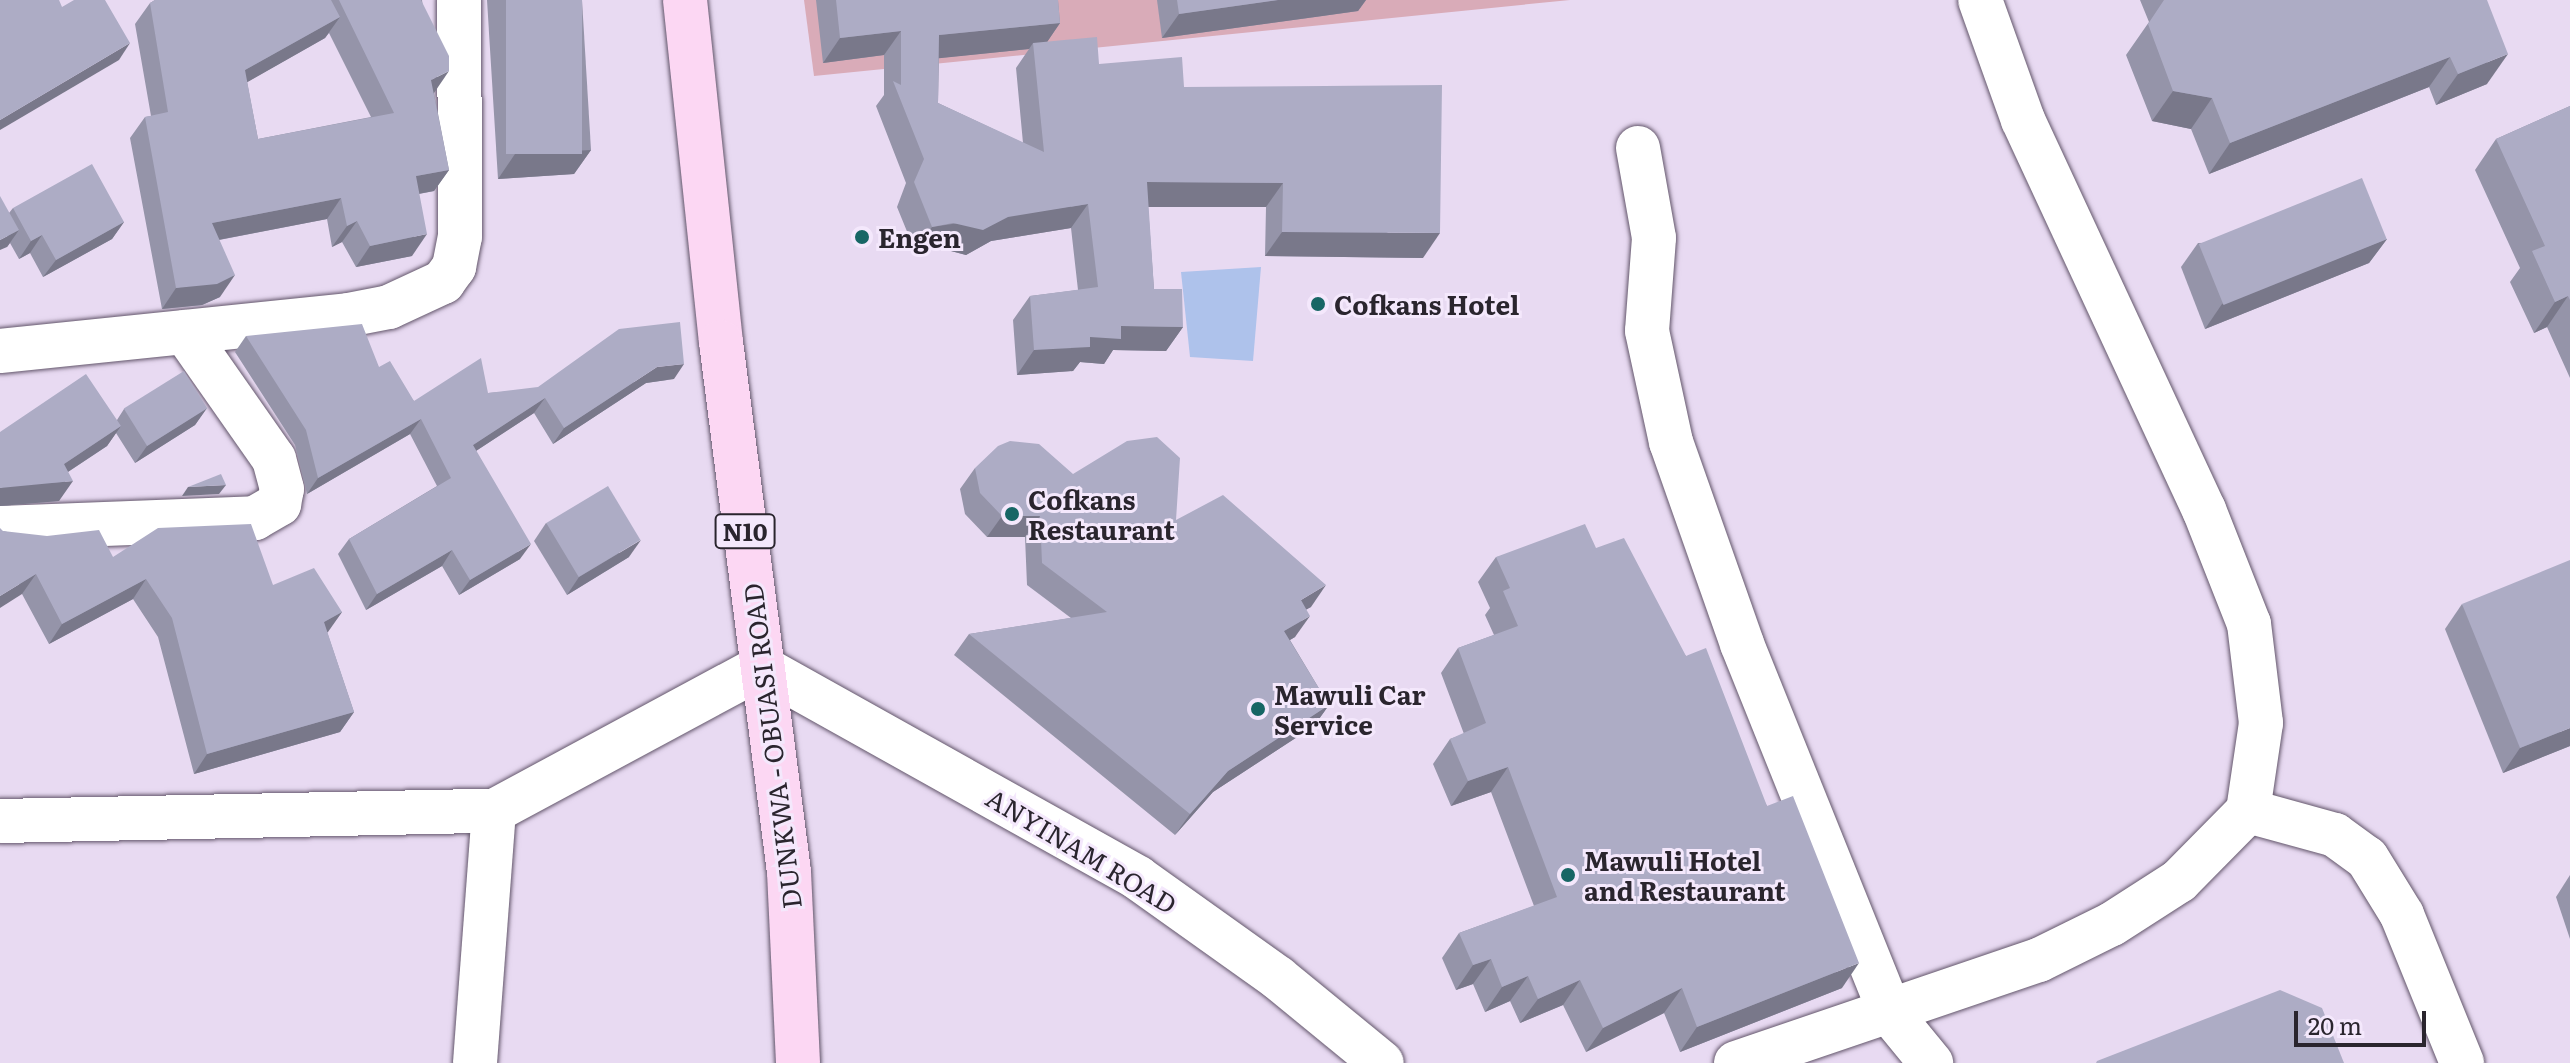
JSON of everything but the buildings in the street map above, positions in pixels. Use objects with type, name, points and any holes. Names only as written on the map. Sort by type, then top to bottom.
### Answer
[{"type":"main road","name":"DUNKWA - OBUASI ROAD","points":[[685,0],[761,667],[789,872],[798,1063]]},
{"type":"street","points":[[0,351],[362,312],[423,295],[443,282],[454,267],[460,237],[459,0]]},
{"type":"street","points":[[1736,1063],[2039,960],[2112,924],[2179,881],[2248,811],[2261,723],[2249,624],[2204,510],[2023,120],[1980,0]]},
{"type":"street","points":[[1638,148],[1654,238],[1647,331],[1671,442],[1742,644],[1890,1013],[1931,1063]]},
{"type":"street","points":[[0,528],[255,518],[279,504],[282,489],[274,459],[185,332]]},
{"type":"street","points":[[0,821],[494,811],[761,667]]},
{"type":"street","name":"ANYINAM ROAD","points":[[761,667],[1138,878],[1278,978],[1382,1063]]},
{"type":"street","points":[[475,1063],[494,811]]},
{"type":"street","points":[[2248,811],[2335,835],[2367,858],[2402,915],[2462,1063]]},
{"type":"shaded area","points":[[804,0],[1570,0],[814,76]]},
{"type":"water","points":[[1261,267],[1253,361],[1190,357],[1181,272]]},
{"type":"place","name":"Engen","points":[[862,237]]},
{"type":"place","name":"Cofkans Hotel","points":[[1318,304]]},
{"type":"place","name":"Cofkans Restaurant","points":[[1012,514]]},
{"type":"place","name":"Mawuli Car Service","points":[[1258,709]]},
{"type":"place","name":"Mawuli Hotel and Restaurant","points":[[1568,875]]}]
